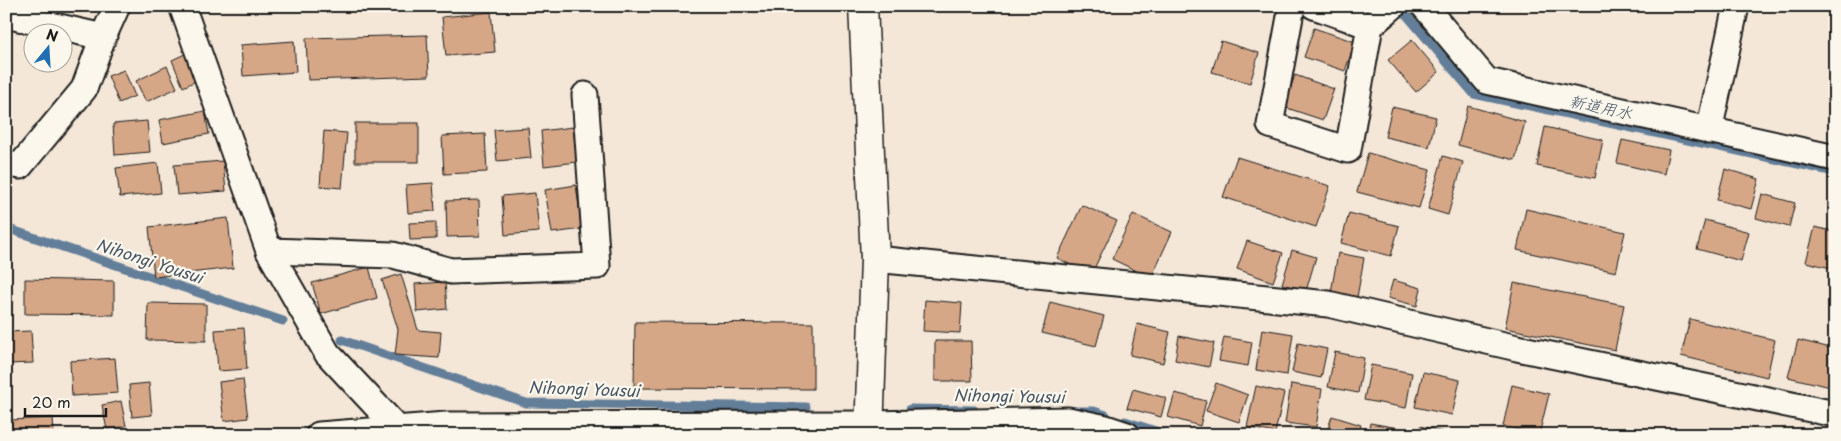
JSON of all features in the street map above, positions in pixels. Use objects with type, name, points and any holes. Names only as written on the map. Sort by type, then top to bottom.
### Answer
[{"type":"street","points":[[6,164],[20,166],[84,89],[104,34],[117,6]]},
{"type":"street","points":[[182,6],[269,251],[327,352],[398,431]]},
{"type":"street","points":[[863,6],[875,259],[870,429]]},
{"type":"street","points":[[1292,6],[1270,125],[1348,150],[1383,15],[1314,6]]},
{"type":"street","points":[[1424,6],[1487,81],[1835,158]]},
{"type":"street","points":[[1709,131],[1736,6]]},
{"type":"street","points":[[6,15],[103,37],[104,34]]},
{"type":"street","points":[[269,251],[393,255],[451,271],[597,266],[584,95]]},
{"type":"street","points":[[875,259],[1328,304],[1517,348],[1835,414]]},
{"type":"street","points":[[319,435],[398,431],[446,425],[870,429],[1068,420],[1106,428],[1127,435]]},
{"type":"building","points":[[354,6],[421,6],[421,7],[354,8]]},
{"type":"building","points":[[491,12],[495,52],[446,56],[442,17]]},
{"type":"building","points":[[1314,28],[1355,42],[1345,71],[1304,57]]},
{"type":"building","points":[[427,35],[429,76],[308,80],[306,38]]},
{"type":"building","points":[[1412,40],[1439,72],[1416,92],[1388,60]]},
{"type":"building","points":[[294,41],[296,72],[243,76],[241,45]]},
{"type":"building","points":[[1221,41],[1259,53],[1250,83],[1212,72]]},
{"type":"building","points":[[187,53],[198,80],[183,87],[172,60]]},
{"type":"building","points":[[167,66],[177,88],[146,102],[136,81]]},
{"type":"building","points":[[124,70],[135,96],[119,103],[108,76]]},
{"type":"building","points":[[1295,75],[1334,89],[1323,120],[1284,107]]},
{"type":"building","points":[[1468,106],[1525,122],[1515,160],[1458,145]]},
{"type":"building","points":[[1392,107],[1436,117],[1429,147],[1385,137]]},
{"type":"building","points":[[205,111],[209,134],[163,143],[159,120]]},
{"type":"building","points":[[147,121],[150,152],[115,155],[113,124]]},
{"type":"building","points":[[355,123],[419,123],[419,162],[355,162]]},
{"type":"building","points":[[573,127],[577,162],[544,166],[541,131]]},
{"type":"building","points":[[1545,127],[1603,140],[1595,178],[1537,166]]},
{"type":"building","points":[[528,128],[531,158],[497,161],[494,130]]},
{"type":"building","points":[[324,131],[347,133],[342,188],[320,186]]},
{"type":"building","points":[[485,134],[487,172],[444,174],[442,136]]},
{"type":"building","points":[[1622,140],[1669,150],[1664,174],[1617,163]]},
{"type":"building","points":[[1368,153],[1430,170],[1419,208],[1357,192]]},
{"type":"building","points":[[1443,156],[1463,162],[1448,215],[1428,209]]},
{"type":"building","points":[[1237,157],[1330,186],[1316,227],[1223,197]]},
{"type":"building","points":[[223,161],[226,191],[177,195],[174,165]]},
{"type":"building","points":[[158,163],[161,193],[120,197],[116,168]]},
{"type":"building","points":[[1725,169],[1759,179],[1751,209],[1717,200]]},
{"type":"building","points":[[433,183],[435,211],[408,213],[406,185]]},
{"type":"building","points":[[576,185],[582,229],[552,233],[545,190]]},
{"type":"building","points":[[535,193],[539,232],[505,235],[502,196]]},
{"type":"building","points":[[1762,194],[1795,203],[1789,227],[1756,218]]},
{"type":"building","points":[[479,200],[480,236],[447,237],[446,201]]},
{"type":"building","points":[[1082,205],[1117,221],[1091,275],[1057,258]]},
{"type":"building","points":[[1526,209],[1625,232],[1616,272],[1517,250]]},
{"type":"building","points":[[1349,213],[1399,226],[1391,256],[1341,243]]},
{"type":"building","points":[[1133,214],[1172,232],[1151,278],[1112,259]]},
{"type":"building","points":[[228,218],[233,268],[154,277],[149,227]]},
{"type":"building","points":[[1705,220],[1749,232],[1741,261],[1697,249]]},
{"type":"building","points":[[436,222],[436,239],[410,240],[409,223]]},
{"type":"building","points":[[1815,227],[1835,232],[1835,269],[1806,262]]},
{"type":"building","points":[[1247,241],[1283,253],[1273,282],[1237,269]]},
{"type":"building","points":[[1292,250],[1316,257],[1306,291],[1282,284]]},
{"type":"building","points":[[1338,253],[1364,258],[1356,303],[1330,298]]},
{"type":"building","points":[[369,267],[377,298],[321,314],[312,283]]},
{"type":"building","points":[[401,274],[418,330],[441,332],[439,358],[395,355],[398,329],[382,280]]},
{"type":"building","points":[[25,279],[114,281],[114,315],[25,314]]},
{"type":"building","points":[[1393,280],[1421,288],[1417,306],[1388,298]]},
{"type":"building","points":[[445,282],[447,309],[417,312],[415,284]]},
{"type":"building","points":[[1514,283],[1624,305],[1615,350],[1505,328]]},
{"type":"building","points":[[925,300],[962,303],[960,333],[923,331]]},
{"type":"building","points":[[1050,302],[1104,316],[1096,346],[1042,333]]},
{"type":"building","points":[[148,303],[206,304],[206,341],[147,340]]},
{"type":"building","points":[[1690,319],[1775,340],[1767,377],[1681,356]]},
{"type":"building","points":[[635,322],[813,323],[813,389],[634,388]]},
{"type":"building","points":[[1137,324],[1170,332],[1163,363],[1130,355]]},
{"type":"building","points":[[244,328],[247,369],[218,371],[215,330]]},
{"type":"building","points":[[1262,329],[1293,334],[1287,375],[1256,370]]},
{"type":"building","points":[[31,331],[33,363],[7,364],[6,332]]},
{"type":"building","points":[[1179,336],[1214,343],[1209,367],[1175,360]]},
{"type":"building","points":[[1224,337],[1252,342],[1248,366],[1219,361]]},
{"type":"building","points":[[1798,340],[1835,349],[1835,388],[1788,377]]},
{"type":"building","points":[[935,341],[971,341],[972,381],[935,381]]},
{"type":"building","points":[[1298,343],[1327,349],[1321,378],[1292,372]]},
{"type":"building","points":[[1335,352],[1364,358],[1358,393],[1328,387]]},
{"type":"building","points":[[115,358],[118,393],[72,396],[70,361]]},
{"type":"building","points":[[1371,365],[1412,373],[1406,408],[1364,400]]},
{"type":"building","points":[[1423,372],[1460,380],[1452,415],[1415,407]]},
{"type":"building","points":[[243,379],[248,418],[224,421],[219,382]]},
{"type":"building","points":[[149,383],[152,415],[132,417],[129,385]]},
{"type":"building","points":[[1216,383],[1248,395],[1239,422],[1206,411]]},
{"type":"building","points":[[1291,384],[1322,389],[1316,427],[1285,423]]},
{"type":"building","points":[[1512,385],[1549,394],[1539,435],[1503,426]]},
{"type":"building","points":[[1256,386],[1284,393],[1275,433],[1247,427]]},
{"type":"building","points":[[1133,389],[1166,398],[1161,417],[1127,408]]},
{"type":"building","points":[[1175,393],[1206,401],[1200,426],[1168,417]]},
{"type":"building","points":[[121,401],[126,426],[107,430],[102,405]]},
{"type":"building","points":[[1332,416],[1361,425],[1358,435],[1326,435]]},
{"type":"building","points":[[53,418],[54,435],[12,435],[11,420]]},
{"type":"building","points":[[1370,423],[1410,430],[1409,435],[1368,435]]},
{"type":"building","points":[[1420,426],[1455,435],[1418,435]]},
{"type":"waterway","name":"新道用水","points":[[1399,6],[1474,94],[1835,172]]},
{"type":"waterway","name":"Nihongi Yousui","points":[[6,228],[283,321]]},
{"type":"waterway","name":"Nihongi Yousui","points":[[342,340],[526,403],[806,407]]},
{"type":"waterway","name":"Nihongi Yousui","points":[[910,409],[974,410]]},
{"type":"waterway","name":"Nihongi Yousui","points":[[1074,411],[1094,411],[1106,415]]},
{"type":"waterway","name":"Nihongi Yousui","points":[[1125,421],[1168,435]]}]
